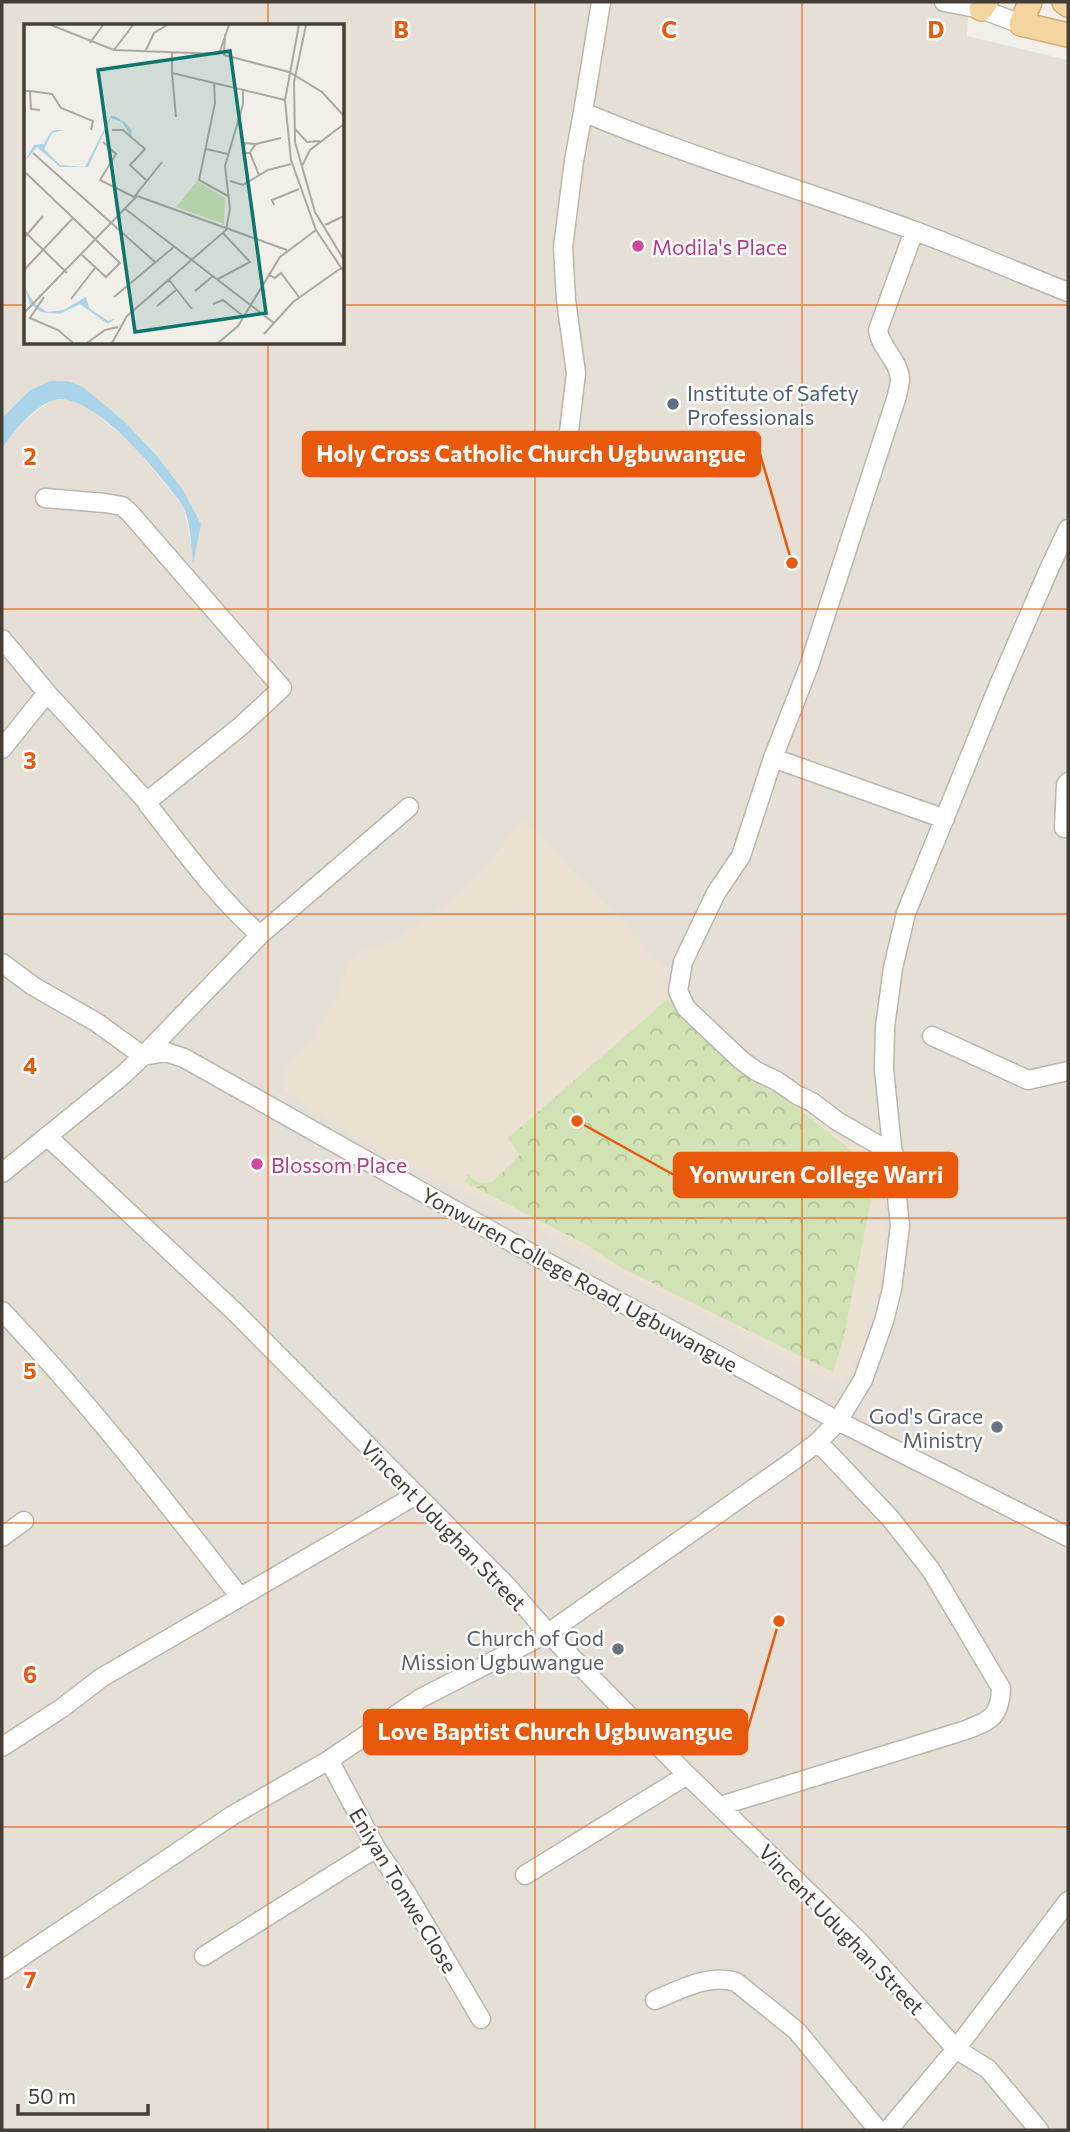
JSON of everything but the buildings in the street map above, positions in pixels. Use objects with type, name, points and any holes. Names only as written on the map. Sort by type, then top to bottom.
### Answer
[{"type":"main road","points":[[1030,2],[1021,24],[1068,35]]},
{"type":"main road","points":[[1064,2],[1068,5]]},
{"type":"street","points":[[565,465],[576,373],[566,300],[563,247],[601,2]]},
{"type":"street","points":[[944,2],[984,6],[1021,24]]},
{"type":"street","points":[[583,112],[772,183],[914,231],[1068,292]]},
{"type":"street","points":[[894,1154],[741,1060],[686,1008],[678,991],[683,962],[716,893],[741,856],[773,758],[809,666],[897,396],[900,377],[879,339],[878,330],[914,231]]},
{"type":"street","points":[[46,498],[122,506],[282,688],[241,726],[149,800],[149,804]]},
{"type":"street","points":[[2,1970],[233,1815],[329,1760],[421,1698],[548,1633],[790,1463],[818,1442],[838,1420],[863,1380],[892,1289],[900,1226],[884,1069],[885,1027],[891,981],[906,913],[1000,683],[1068,528]]},
{"type":"street","points":[[2,639],[149,804],[167,831],[234,912],[260,935]]},
{"type":"street","points":[[2,749],[47,692]]},
{"type":"street","points":[[773,758],[945,819]]},
{"type":"street","points":[[1068,782],[1064,828],[1068,828]]},
{"type":"street","points":[[2,1173],[122,1075],[260,935],[410,807]]},
{"type":"street","points":[[2,963],[33,986],[96,1022],[142,1056]]},
{"type":"street","points":[[932,1036],[1028,1080],[1068,1071]]},
{"type":"street","name":"Yonwuren College Road, Ugbuwangue","points":[[142,1056],[166,1052],[184,1058],[543,1260],[838,1420],[1068,1536]]},
{"type":"street","name":"Vincent Udughan Street","points":[[47,1136],[236,1313],[506,1586],[548,1633],[687,1775],[859,1941],[956,2049],[988,2069],[1039,2130]]},
{"type":"street","points":[[2,1311],[96,1416],[240,1597]]},
{"type":"street","points":[[720,1806],[966,1730],[991,1720],[1000,1704],[1001,1688],[931,1570],[890,1518],[818,1442]]},
{"type":"street","points":[[2,1747],[62,1708],[101,1678],[416,1495]]},
{"type":"street","points":[[2,1537],[24,1521]]},
{"type":"street","name":"Eniyan Tonwe Close","points":[[329,1760],[376,1848],[406,1892],[481,2019]]},
{"type":"street","points":[[525,1875],[687,1775]]},
{"type":"street","points":[[204,1956],[376,1848]]},
{"type":"street","points":[[888,2130],[956,2049],[1068,1900]]},
{"type":"street","points":[[654,2000],[709,1979],[724,1978],[736,1982],[797,2031],[878,2130]]},
{"type":"shaded area","points":[[2,2],[969,2],[967,36],[1068,60],[1068,2130],[2,2130],[2,449],[11,434],[52,400],[71,400],[90,409],[133,445],[183,506],[193,561],[201,524],[183,490],[157,456],[123,420],[83,387],[29,391],[2,418]]},
{"type":"shaded area","points":[[523,820],[667,968],[669,980],[691,1020],[786,1096],[881,1158],[880,1179],[885,1224],[883,1270],[864,1344],[844,1386],[483,1201],[370,1147],[284,1091],[285,1070],[315,1034],[334,1003],[348,961],[358,952],[404,935],[425,917],[457,897],[484,869]]},
{"type":"green space","points":[[668,999],[752,1080],[785,1098],[872,1167],[871,1201],[843,1340],[833,1372],[620,1267],[585,1244],[465,1182],[468,1175],[479,1183],[492,1182],[520,1155],[508,1138]]},
{"type":"water","points":[[50,381],[67,381],[83,387],[123,420],[157,456],[183,490],[201,524],[193,564],[188,520],[183,506],[117,430],[82,405],[66,400],[44,404],[23,422],[2,449],[3,417],[29,391]]},
{"type":"place","name":"Modila's Place","points":[[638,246]]},
{"type":"place","name":"Institute of Safety Professionals","points":[[673,404]]},
{"type":"place","name":"Holy Cross Catholic Church Ugbuwangue","points":[[792,563]]},
{"type":"place","name":"Yonwuren College Warri","points":[[577,1121]]},
{"type":"place","name":"Blossom Place","points":[[257,1164]]},
{"type":"place","name":"God's Grace Ministry","points":[[997,1427]]},
{"type":"place","name":"Love Baptist Church Ugbuwangue","points":[[779,1621]]},
{"type":"place","name":"Church of God Mission Ugbuwangue","points":[[618,1649]]}]
